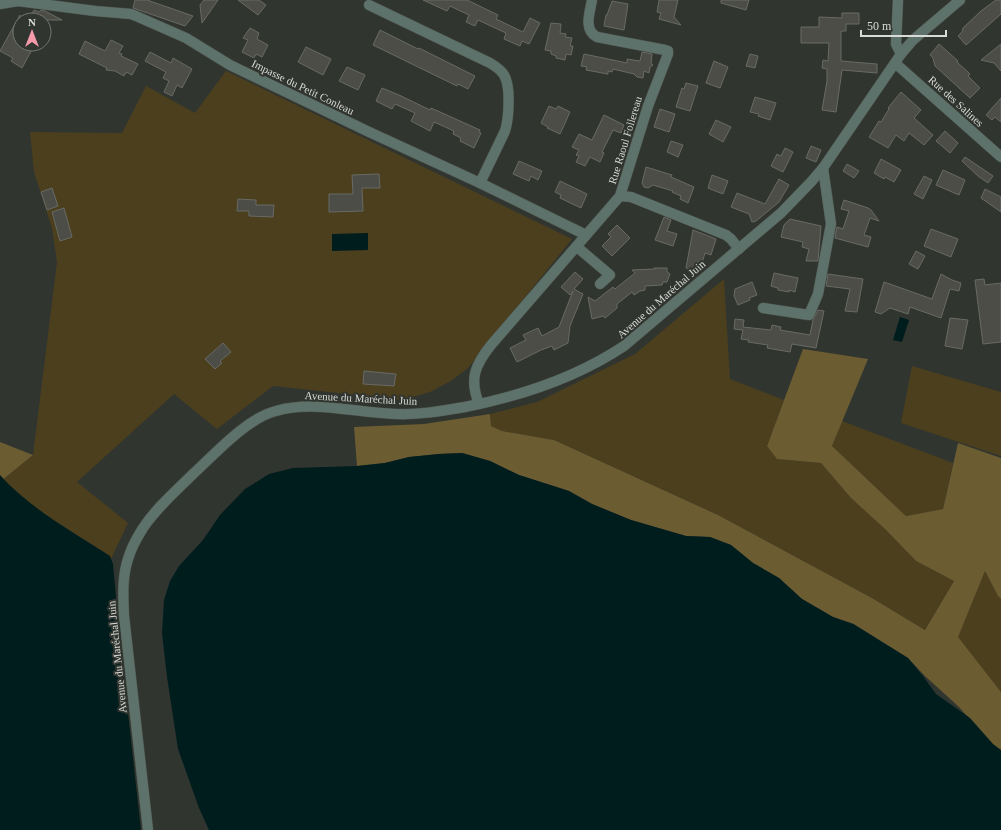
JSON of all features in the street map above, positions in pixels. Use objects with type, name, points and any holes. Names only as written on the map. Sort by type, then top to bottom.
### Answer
[{"type":"street","name":"Rue Raoul Follereau","points":[[479,404],[474,385],[474,374],[480,360],[490,345],[620,196],[648,106],[668,51],[597,37],[592,34],[589,30],[588,22],[592,0]]},
{"type":"street","points":[[898,0],[896,44],[901,54]]},
{"type":"street","name":"Avenue du Maréchal Juin","points":[[148,830],[124,623],[123,588],[124,574],[129,556],[135,543],[148,521],[165,501],[225,444],[254,421],[274,411],[306,406],[410,414],[427,413],[479,404],[516,395],[572,375],[594,365],[612,354],[624,346],[792,202],[823,168],[901,54],[918,36],[960,0]]},
{"type":"street","name":"Impasse du Petit Conleau","points":[[0,4],[18,1],[131,14],[186,38],[230,65],[367,131],[480,183],[586,235]]},
{"type":"street","points":[[369,5],[490,63],[506,77],[508,98],[506,130],[480,183]]},
{"type":"street","name":"Rue des Salines","points":[[895,63],[1000,155]]},
{"type":"street","points":[[762,308],[809,315],[818,294],[830,224],[823,168]]},
{"type":"street","points":[[620,196],[631,197],[726,235],[731,238],[739,248]]},
{"type":"street","points":[[576,247],[610,275],[600,284]]},
{"type":"shaded area","points":[[226,71],[572,239],[468,368],[451,381],[430,392],[403,400],[273,386],[217,429],[174,394],[77,482],[128,523],[111,559],[141,830],[0,475],[4,479],[33,455],[57,262],[52,228],[34,172],[30,132],[122,133],[146,86],[195,113]]},
{"type":"shaded area","points":[[724,279],[730,379],[784,400],[767,446],[778,459],[821,463],[851,498],[886,530],[916,561],[954,581],[925,630],[872,598],[718,515],[554,440],[502,431],[491,426],[490,414],[537,402],[635,354]]},
{"type":"shaded area","points":[[803,349],[868,359],[832,446],[906,516],[943,509],[958,443],[1001,458],[1001,599],[985,571],[958,637],[1001,692],[1001,755],[959,707],[925,676],[908,658],[854,624],[833,617],[802,599],[779,578],[753,563],[731,545],[710,537],[686,536],[631,520],[592,504],[569,491],[519,475],[490,461],[462,453],[409,457],[385,463],[357,466],[354,427],[424,424],[490,414],[491,426],[502,431],[554,440],[718,515],[872,598],[925,630],[954,581],[916,561],[886,530],[851,498],[821,463],[777,459],[767,446]]},
{"type":"shaded area","points":[[912,366],[1001,392],[1001,456],[901,423]]},
{"type":"shaded area","points":[[842,421],[953,463],[943,509],[906,516],[832,446]]},
{"type":"shaded area","points":[[0,442],[33,455],[0,482]]},
{"type":"shaded area","points":[[985,571],[1001,599],[1001,692],[957,637]]},
{"type":"water","points":[[368,233],[368,250],[332,251],[332,234]]},
{"type":"water","points":[[900,317],[909,320],[902,342],[893,340]]},
{"type":"water","points":[[462,453],[490,461],[519,475],[569,491],[592,504],[631,520],[686,536],[710,537],[731,545],[753,563],[779,578],[802,599],[833,617],[853,624],[908,658],[936,694],[970,718],[993,744],[1001,750],[1001,830],[209,830],[199,808],[178,749],[162,633],[164,600],[170,581],[179,566],[203,540],[220,515],[245,489],[269,474],[293,468],[357,466],[385,463],[409,457]]},
{"type":"water","points":[[0,475],[38,509],[110,556],[113,564],[141,830],[0,830]]},
{"type":"building","points":[[135,0],[147,0],[193,16],[185,26],[133,8]]},
{"type":"building","points":[[204,0],[218,0],[202,23],[200,5]]},
{"type":"building","points":[[238,0],[259,0],[266,5],[258,15]]},
{"type":"building","points":[[423,0],[467,0],[498,15],[496,19],[523,32],[530,18],[540,23],[529,44],[522,41],[520,46],[504,39],[506,33],[478,20],[475,26],[466,22],[469,15],[450,6],[447,11]]},
{"type":"building","points":[[659,0],[678,0],[674,17],[681,25],[659,19],[661,13],[657,12]]},
{"type":"building","points":[[721,0],[749,0],[746,10],[721,3]]},
{"type":"building","points":[[996,0],[1001,0],[1001,14],[966,45],[958,36],[962,32],[963,28],[981,11]]},
{"type":"building","points":[[612,1],[628,4],[624,30],[604,26],[606,15]]},
{"type":"building","points":[[842,13],[859,13],[859,24],[846,24],[846,31],[841,31],[841,61],[877,64],[877,73],[842,70],[836,112],[822,110],[827,81],[827,69],[822,68],[823,60],[828,61],[829,43],[801,43],[801,27],[819,27],[819,17],[842,18]]},
{"type":"building","points":[[52,15],[62,20],[52,20]]},
{"type":"building","points":[[551,23],[561,24],[560,33],[566,34],[565,37],[572,38],[570,46],[573,46],[571,55],[566,54],[565,60],[556,58],[556,56],[551,54],[551,51],[545,50]]},
{"type":"building","points":[[250,28],[259,33],[257,39],[268,45],[262,57],[256,54],[254,58],[242,52],[248,40],[243,38]]},
{"type":"building","points":[[12,29],[12,52],[31,52],[22,68],[11,61],[13,58],[0,51]]},
{"type":"building","points":[[380,30],[475,76],[468,89],[458,84],[457,86],[373,45]]},
{"type":"building","points":[[111,40],[123,46],[119,53],[122,54],[121,56],[138,64],[132,75],[126,72],[124,76],[115,71],[106,70],[107,68],[79,54],[85,41],[105,51]]},
{"type":"building","points":[[939,44],[958,61],[957,62],[970,74],[968,76],[980,88],[970,98],[935,66],[933,58],[930,55]]},
{"type":"building","points":[[1001,44],[1001,71],[994,63],[981,60]]},
{"type":"building","points":[[306,47],[331,59],[323,75],[298,62]]},
{"type":"building","points":[[150,52],[171,63],[173,58],[192,69],[182,88],[177,85],[172,96],[164,92],[169,81],[163,78],[166,72],[145,61]]},
{"type":"building","points":[[642,52],[652,54],[651,63],[653,65],[650,67],[649,73],[644,71],[643,78],[637,77],[634,74],[613,69],[612,72],[608,71],[608,74],[586,70],[587,67],[581,66],[584,54],[627,63],[627,59],[640,61]]},
{"type":"building","points":[[750,54],[758,56],[755,68],[746,66]]},
{"type":"building","points":[[714,61],[728,67],[720,88],[706,83]]},
{"type":"building","points":[[347,67],[365,75],[358,90],[339,81]]},
{"type":"building","points":[[686,83],[698,86],[690,111],[676,107],[682,88],[684,89]]},
{"type":"building","points":[[382,88],[430,110],[431,108],[480,130],[479,132],[481,133],[474,148],[460,141],[461,138],[453,134],[454,131],[434,122],[430,131],[411,121],[415,113],[395,104],[392,109],[376,101]]},
{"type":"building","points":[[901,92],[921,110],[914,118],[933,135],[924,145],[909,133],[904,141],[896,135],[888,148],[869,137],[879,121],[881,122],[889,109],[888,108]]},
{"type":"building","points":[[755,97],[776,103],[770,120],[758,116],[759,114],[750,112]]},
{"type":"building","points":[[1001,98],[1001,122],[995,117],[992,120],[986,115]]},
{"type":"building","points":[[549,106],[556,109],[558,106],[570,112],[560,134],[547,128],[548,127],[541,123]]},
{"type":"building","points":[[660,109],[675,114],[669,132],[654,127]]},
{"type":"building","points":[[604,115],[624,125],[621,133],[613,130],[602,152],[604,153],[600,162],[590,157],[585,166],[576,162],[579,156],[576,155],[579,150],[572,147],[579,134],[592,140]]},
{"type":"building","points":[[716,120],[731,127],[723,142],[709,134]]},
{"type":"building","points":[[945,131],[958,143],[950,153],[936,141]]},
{"type":"building","points":[[671,141],[683,145],[678,157],[667,152]]},
{"type":"building","points":[[811,146],[821,150],[816,162],[806,158]]},
{"type":"building","points":[[785,148],[793,152],[783,172],[771,166],[777,154],[781,156]]},
{"type":"building","points":[[965,157],[993,176],[988,183],[962,161]]},
{"type":"building","points":[[881,159],[901,170],[894,182],[885,177],[884,179],[874,173]]},
{"type":"building","points":[[519,161],[542,171],[538,180],[531,176],[529,181],[513,174]]},
{"type":"building","points":[[847,164],[859,171],[854,178],[843,171]]},
{"type":"building","points":[[646,167],[672,175],[671,177],[694,187],[688,203],[680,199],[681,196],[672,192],[673,191],[653,185],[648,188],[644,187],[642,183]]},
{"type":"building","points":[[943,170],[965,180],[959,195],[936,185]]},
{"type":"building","points":[[379,174],[380,188],[362,188],[363,211],[329,212],[329,194],[353,194],[352,175]]},
{"type":"building","points":[[712,175],[728,181],[723,194],[708,188]]},
{"type":"building","points":[[924,176],[932,180],[923,199],[914,194]]},
{"type":"building","points":[[779,179],[789,185],[779,202],[756,221],[752,222],[749,214],[731,207],[737,193],[765,204]]},
{"type":"building","points":[[560,181],[587,194],[581,208],[560,198],[561,195],[555,192]]},
{"type":"building","points":[[52,188],[58,206],[47,210],[41,192]]},
{"type":"building","points":[[985,189],[1001,197],[1001,212],[981,198]]},
{"type":"building","points":[[238,199],[256,200],[256,205],[274,205],[273,217],[249,216],[249,211],[237,211]]},
{"type":"building","points":[[844,200],[868,208],[879,221],[870,218],[864,235],[871,237],[868,247],[835,238],[837,227],[843,229],[849,211],[841,209]]},
{"type":"building","points":[[64,208],[72,237],[60,241],[52,212]]},
{"type":"building","points":[[664,217],[671,220],[667,231],[677,234],[673,246],[655,240]]},
{"type":"building","points":[[790,219],[821,226],[818,261],[806,261],[809,249],[802,247],[803,242],[781,237],[784,225]]},
{"type":"building","points":[[617,225],[630,238],[612,256],[602,246],[611,237],[608,234]]},
{"type":"building","points":[[931,229],[958,239],[951,257],[924,246]]},
{"type":"building","points":[[693,230],[716,239],[711,255],[705,253],[702,263],[698,262],[696,270],[686,268]]},
{"type":"building","points":[[916,251],[925,256],[918,269],[909,264]]},
{"type":"building","points":[[654,268],[667,268],[667,272],[670,274],[667,282],[663,282],[662,285],[645,286],[645,290],[634,295],[632,292],[617,304],[617,308],[605,318],[603,316],[592,319],[588,297],[595,301],[613,287],[615,289],[635,273],[632,270],[655,269]]},
{"type":"building","points":[[575,272],[583,279],[574,289],[583,294],[570,326],[568,343],[554,350],[552,346],[541,350],[517,362],[510,348],[526,340],[523,335],[538,328],[542,336],[559,327],[573,291],[570,295],[561,287]]},
{"type":"building","points":[[774,273],[798,278],[795,292],[789,290],[789,292],[778,290],[778,288],[771,286]]},
{"type":"building","points":[[828,274],[863,279],[857,312],[845,311],[850,289],[826,286]]},
{"type":"building","points":[[941,274],[961,283],[959,291],[950,289],[941,318],[910,307],[908,314],[890,308],[881,314],[875,312],[884,282],[932,299]]},
{"type":"building","points":[[984,279],[985,285],[1001,283],[1001,342],[983,344],[975,280]]},
{"type":"building","points":[[752,282],[757,295],[738,305],[734,296],[735,289]]},
{"type":"building","points":[[818,310],[824,311],[816,348],[792,344],[790,352],[767,348],[768,345],[748,342],[749,340],[741,339],[743,330],[734,329],[735,319],[744,320],[743,327],[771,330],[772,325],[781,327],[780,330],[810,335],[813,320]]},
{"type":"building","points":[[950,318],[968,320],[962,349],[945,346]]},
{"type":"building","points":[[223,343],[231,352],[220,361],[222,363],[215,369],[205,359]]},
{"type":"building","points":[[364,371],[396,374],[394,386],[363,384]]}]
